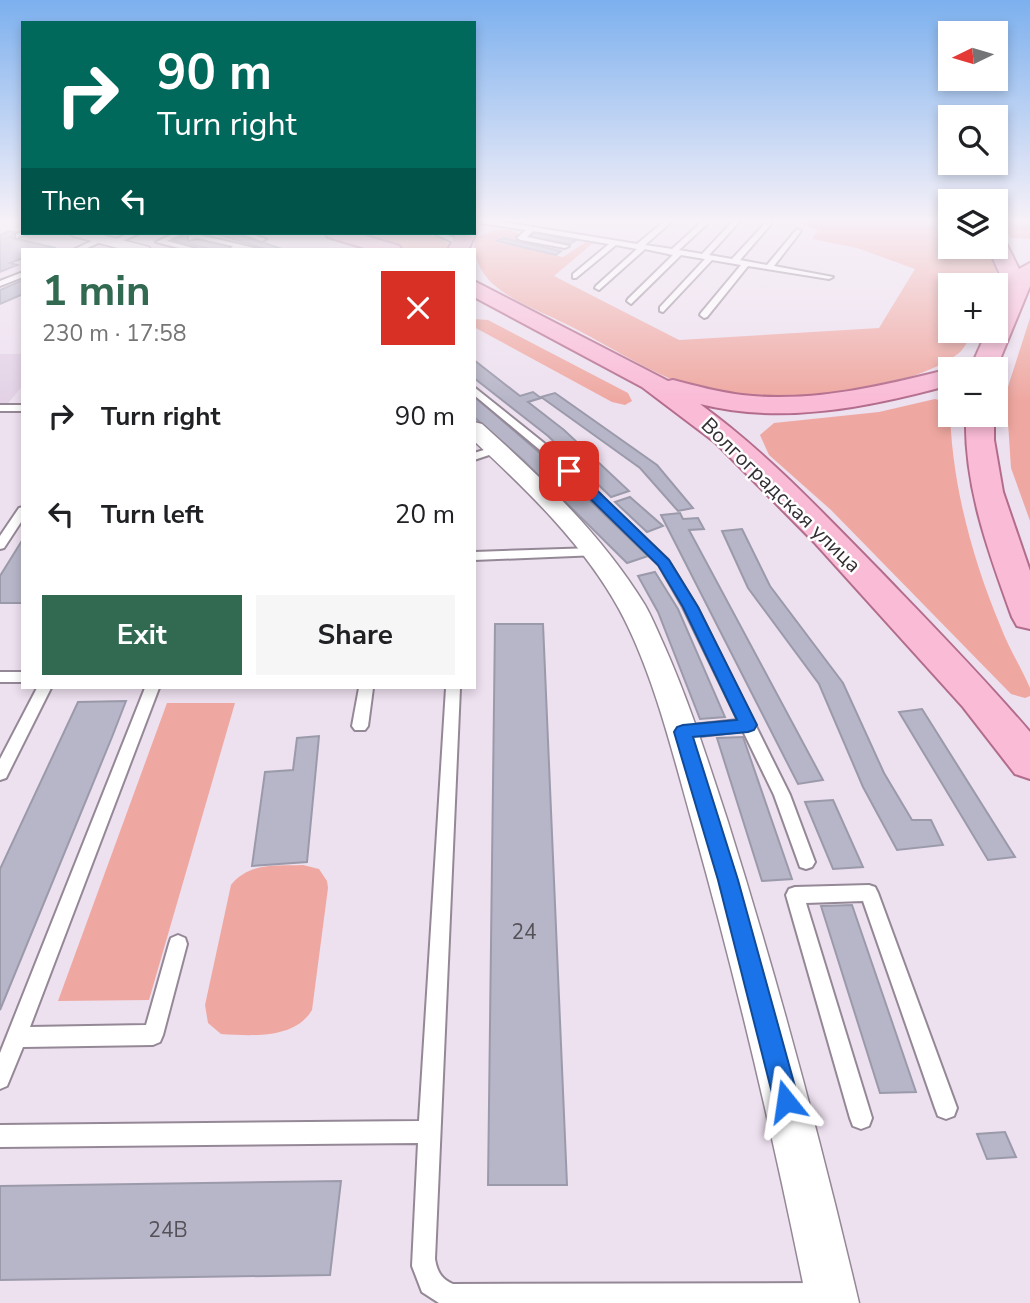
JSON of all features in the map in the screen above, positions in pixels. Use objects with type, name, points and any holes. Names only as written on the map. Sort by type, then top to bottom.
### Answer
[{"type":"main road","points":[[988,357],[1024,280]]},
{"type":"main road","name":"Волгоградская улица","points":[[476,287],[651,381],[726,437],[826,535],[977,697],[1030,762]]},
{"type":"main road","points":[[651,381],[698,397],[752,405],[790,406],[886,395],[938,380]]},
{"type":"main road","points":[[979,427],[978,441],[985,484],[1030,617]]},
{"type":"street","points":[[482,445],[594,552],[631,604],[655,657],[683,732],[728,880],[783,1087],[832,1299]]},
{"type":"lane","points":[[599,288],[607,280]]},
{"type":"lane","points":[[631,301],[650,280]]},
{"type":"lane","points":[[663,309],[688,280]]},
{"type":"lane","points":[[704,315],[733,280]]},
{"type":"lane","points":[[476,392],[551,453],[664,563],[690,607],[782,795],[806,862]]},
{"type":"lane","points":[[0,408],[21,408]]},
{"type":"lane","points":[[0,545],[21,513]]},
{"type":"lane","points":[[476,556],[594,552]]},
{"type":"lane","points":[[0,677],[21,677]]},
{"type":"lane","points":[[0,774],[43,689]]},
{"type":"lane","points":[[0,1079],[152,689]]},
{"type":"lane","points":[[360,726],[366,689]]},
{"type":"lane","points":[[453,689],[423,1259],[430,1285],[440,1293],[453,1296],[543,1299],[832,1299]]},
{"type":"lane","points":[[683,732],[748,725]]},
{"type":"lane","points":[[860,1118],[795,895],[869,892],[946,1108]]},
{"type":"lane","points":[[17,1037],[153,1035],[178,943]]},
{"type":"lane","points":[[0,1136],[428,1132]]},
{"type":"shaded area","points":[[489,280],[561,280],[679,340],[879,328],[908,280],[938,280],[938,343],[966,343],[953,357],[938,357],[938,366],[880,386],[814,397],[753,399],[728,396],[687,385],[630,359],[512,298]]},
{"type":"shaded area","points":[[1030,318],[1030,521],[1011,468],[1008,387]]},
{"type":"shaded area","points":[[476,319],[488,320],[628,393],[632,401],[625,405],[612,402],[476,328]]},
{"type":"shaded area","points":[[0,354],[21,354],[21,387],[0,413]]},
{"type":"shaded area","points":[[938,400],[938,427],[951,427],[958,487],[971,544],[1007,641],[1030,688],[1030,696],[1025,698],[1011,694],[831,510],[769,455],[760,435],[774,423],[879,412]]},
{"type":"shaded area","points":[[167,703],[235,703],[149,1000],[58,1001]]},
{"type":"shaded area","points":[[303,865],[319,869],[328,888],[312,1010],[295,1026],[284,1031],[259,1035],[221,1034],[208,1023],[205,1005],[231,885],[246,872],[255,869]]},
{"type":"building","points":[[21,281],[21,295],[0,304],[0,290]]},
{"type":"building","points":[[476,362],[520,396],[533,392],[541,398],[528,402],[564,430],[629,491],[611,497],[548,436],[476,380]]},
{"type":"building","points":[[555,393],[657,465],[693,508],[678,511],[640,468],[541,397]]},
{"type":"building","points":[[476,398],[542,455],[648,556],[627,563],[523,460],[476,419]]},
{"type":"building","points":[[630,497],[663,526],[647,532],[615,502]]},
{"type":"building","points":[[680,513],[683,519],[698,518],[704,529],[689,530],[823,780],[798,784],[661,515]]},
{"type":"building","points":[[742,529],[770,586],[843,683],[884,773],[912,820],[931,820],[943,845],[897,850],[863,787],[819,684],[748,588],[722,531]]},
{"type":"building","points":[[21,542],[21,603],[0,603],[0,576]]},
{"type":"building","points":[[655,572],[678,609],[725,717],[700,719],[658,612],[638,576]]},
{"type":"building","points":[[495,624],[543,624],[567,1185],[488,1185]]},
{"type":"building","points":[[126,701],[0,1010],[0,869],[78,702]]},
{"type":"building","points":[[922,709],[1015,857],[988,860],[899,712]]},
{"type":"building","points":[[319,736],[307,862],[252,866],[265,772],[293,770],[297,738]]},
{"type":"building","points":[[743,737],[792,879],[762,881],[717,738]]},
{"type":"building","points":[[833,800],[863,867],[833,869],[805,802]]},
{"type":"building","points":[[852,905],[916,1092],[880,1093],[821,906]]},
{"type":"building","points":[[1005,1132],[1016,1157],[987,1159],[977,1134]]},
{"type":"building","points":[[341,1181],[330,1275],[0,1280],[0,1186]]},
{"type":"route","points":[[569,471],[664,563],[690,607],[748,725],[683,732],[728,880],[786,1101]]}]
